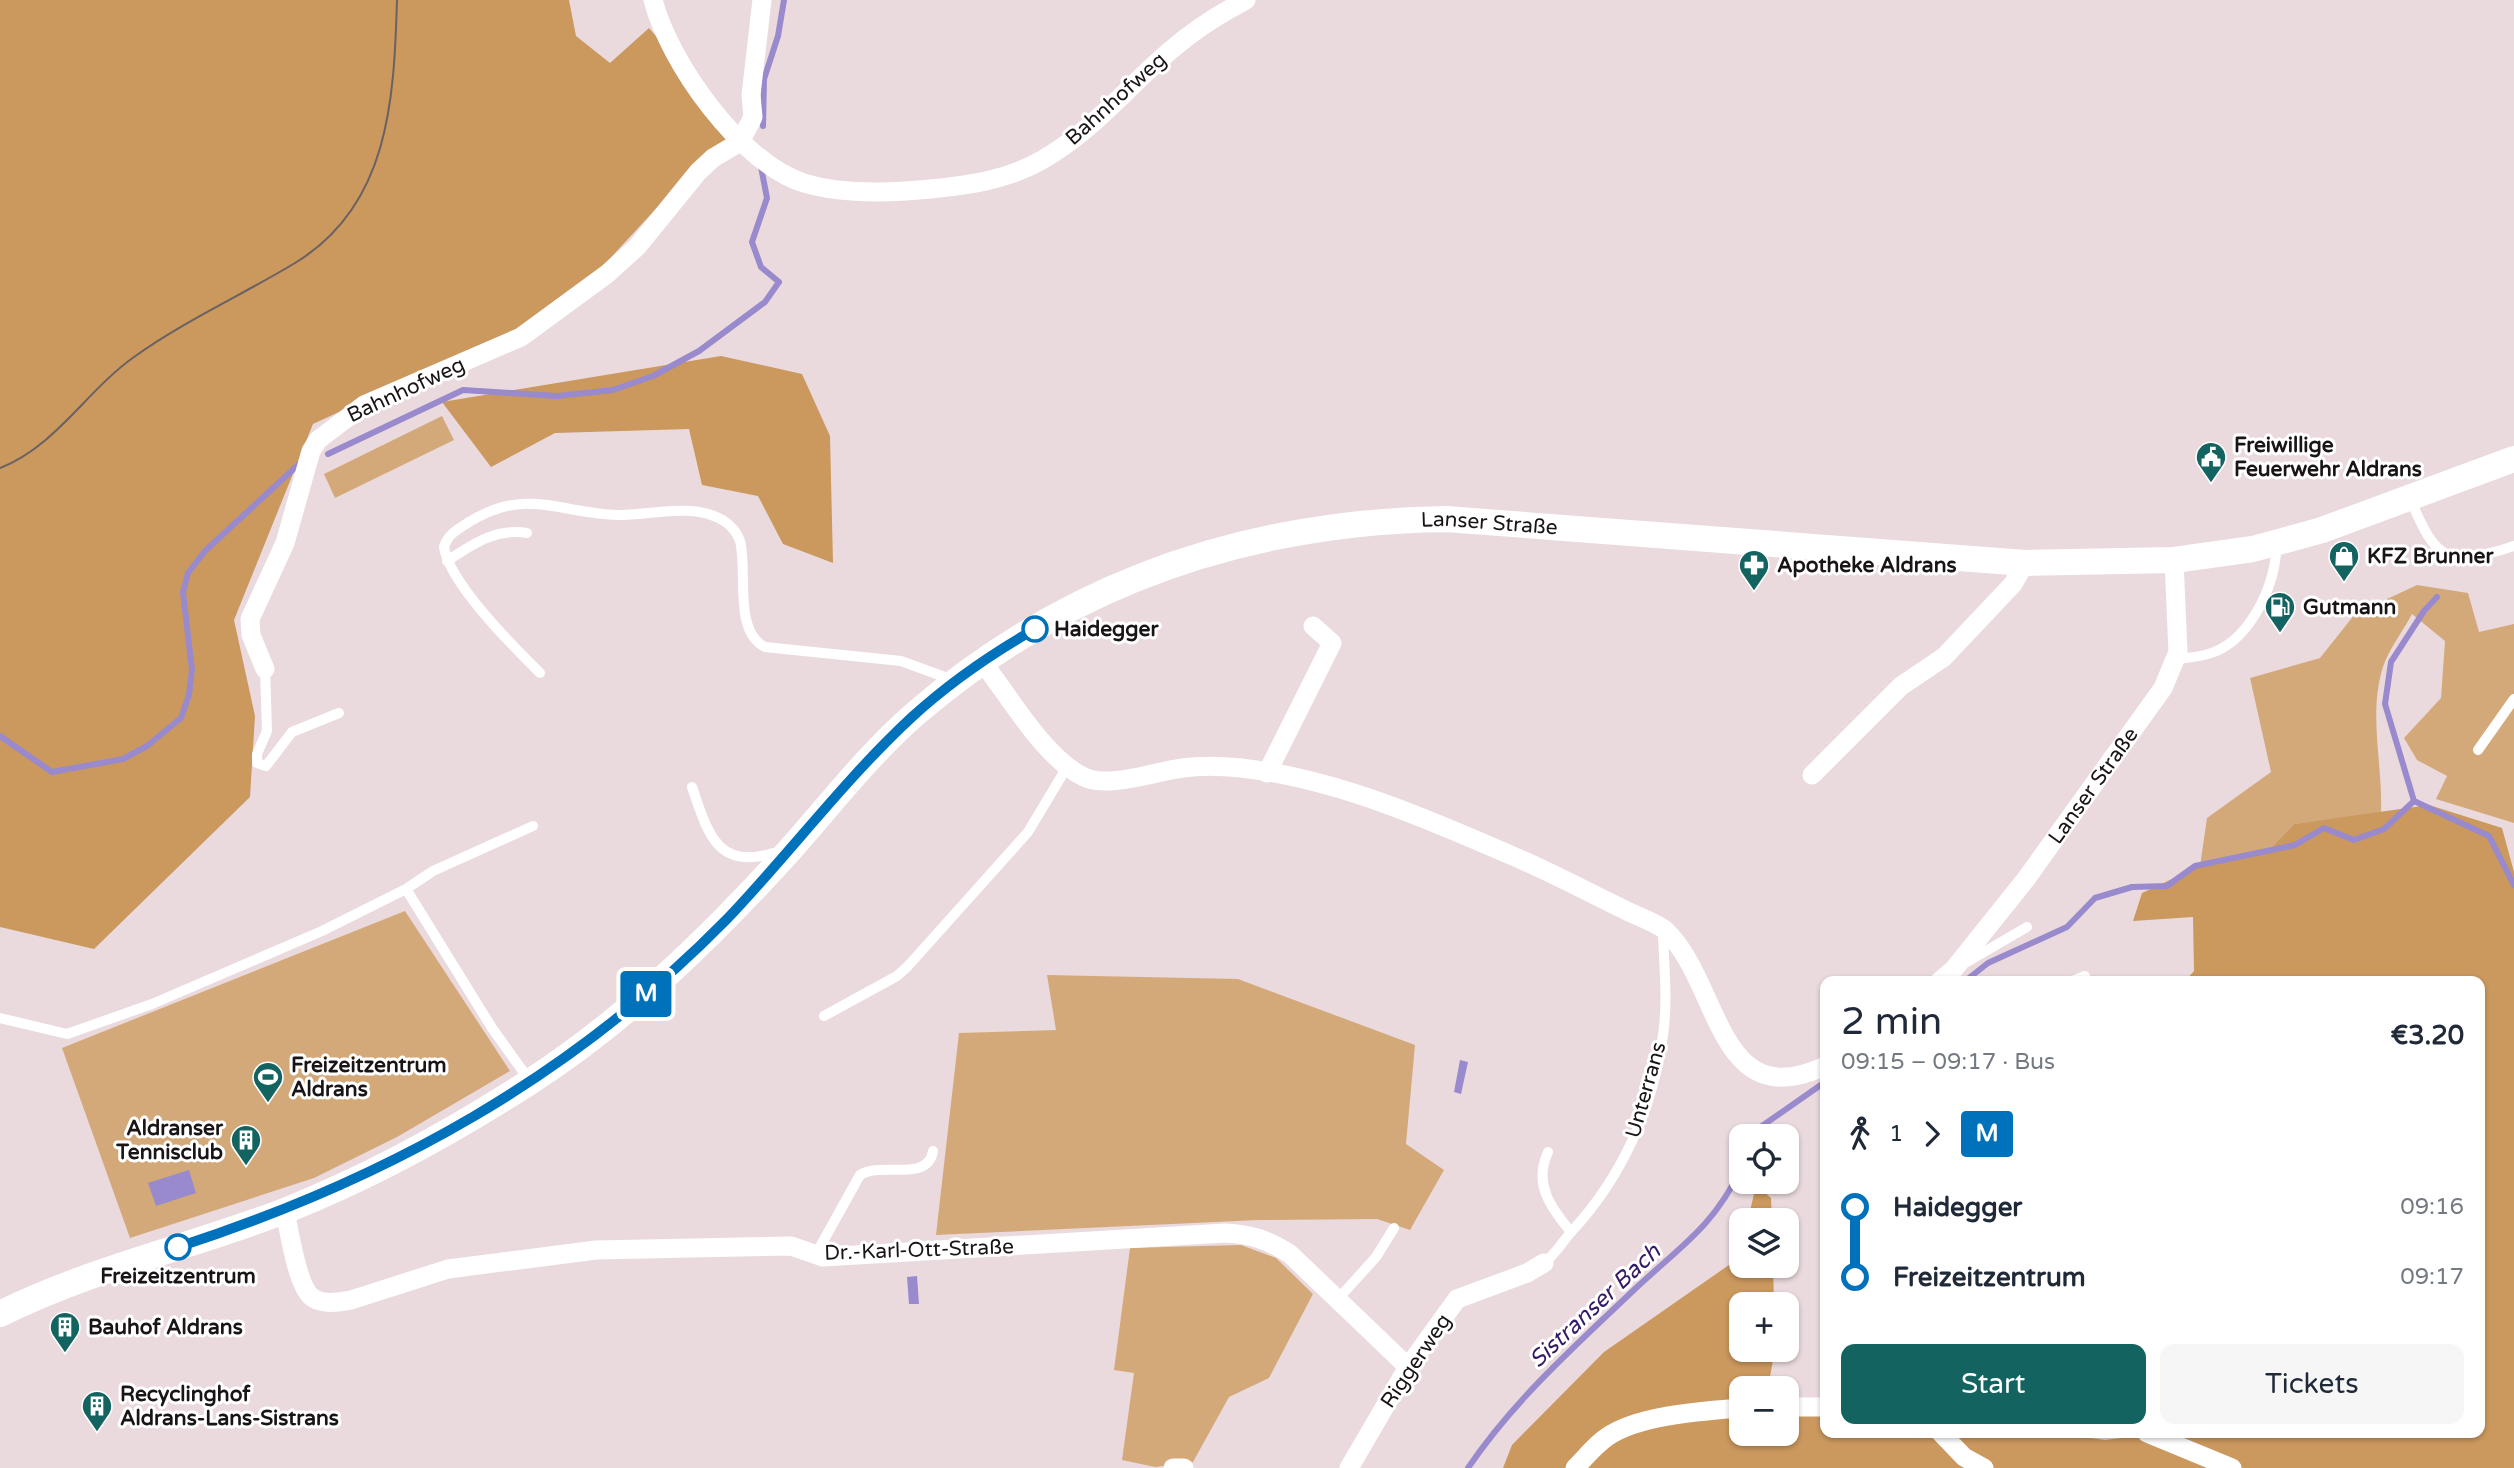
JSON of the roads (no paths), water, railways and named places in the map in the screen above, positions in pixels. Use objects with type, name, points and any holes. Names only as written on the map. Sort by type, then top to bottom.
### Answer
[{"type":"main road","name":"Lanser Straße","points":[[0,1314],[104,1271],[285,1211],[384,1166],[531,1081],[583,1044],[674,971],[915,714],[983,663],[1069,608],[1118,584],[1167,565],[1291,532],[1358,523],[1446,519],[2025,563],[2174,560],[2223,555],[2276,543],[2514,459]]},
{"type":"street","name":"Bahnhofweg","points":[[653,0],[660,25],[683,70],[740,142],[786,175],[801,182],[833,190],[925,189],[981,183],[1012,175],[1040,161],[1088,130],[1172,49],[1200,27],[1246,0]]},
{"type":"street","points":[[740,142],[753,117],[751,95],[762,0]]},
{"type":"street","name":"Bahnhofweg","points":[[265,669],[251,635],[250,620],[285,543],[311,451],[318,440],[364,405],[521,337],[543,324],[637,247],[698,172],[713,158],[740,142]]},
{"type":"street","name":"Lanser Straße","points":[[1946,975],[2055,841],[2163,688],[2175,660],[2178,632],[2174,560]]},
{"type":"street","points":[[1812,775],[1901,686],[1944,657],[2013,584],[2025,563]]},
{"type":"street","points":[[1267,773],[1332,643],[1313,626]]},
{"type":"street","points":[[983,663],[1067,767],[1087,779],[1105,781],[1208,766],[1267,773],[1327,786],[1437,823],[1525,861],[1663,929],[1685,955],[1728,1041],[1756,1072],[1785,1079],[1803,1076],[1820,1068]]},
{"type":"street","name":"Dr.-Karl-Ott-Straße","points":[[285,1211],[300,1276],[308,1293],[314,1299],[334,1303],[448,1269],[596,1250],[791,1246],[823,1257],[1225,1233],[1251,1234],[1270,1241],[1290,1254],[1408,1367]]},
{"type":"street","name":"Riggerweg","points":[[1349,1468],[1408,1367],[1457,1299],[1527,1273],[1544,1263]]},
{"type":"street","points":[[1799,1407],[1820,1407]]},
{"type":"street","points":[[1575,1468],[1605,1438],[1620,1429],[1659,1419],[1729,1410]]},
{"type":"street","points":[[1946,1438],[1964,1457],[1984,1468]]},
{"type":"street","points":[[2159,1438],[2232,1468]]},
{"type":"lane","points":[[2410,497],[2431,543],[2449,556],[2488,555],[2514,546]]},
{"type":"lane","points":[[540,673],[489,618],[447,561],[444,547],[454,531],[482,514],[520,502],[610,515],[702,512],[726,522],[740,541],[746,627],[756,642],[765,647],[901,661],[957,682]]},
{"type":"lane","points":[[447,561],[486,537],[502,532],[527,533]]},
{"type":"lane","points":[[2175,660],[2215,652],[2237,635],[2270,586],[2275,574],[2276,543]]},
{"type":"lane","name":"Bahnhofweg","points":[[265,669],[267,732],[257,754],[257,763],[266,766],[292,732],[339,713]]},
{"type":"lane","points":[[2478,750],[2514,699]]},
{"type":"lane","points":[[824,1016],[897,976],[908,966],[1028,832],[1067,767]]},
{"type":"lane","points":[[692,787],[709,834],[722,850],[740,857],[773,853],[781,859]]},
{"type":"lane","points":[[0,1018],[67,1034],[237,969],[406,890],[433,872],[533,826]]},
{"type":"lane","points":[[406,890],[485,1017],[531,1081]]},
{"type":"lane","points":[[1946,975],[2027,927]]},
{"type":"lane","name":"Unterrans","points":[[1544,1263],[1590,1213],[1613,1180],[1642,1120],[1663,1036],[1663,929]]},
{"type":"lane","points":[[816,1254],[860,1175],[873,1169],[922,1167],[930,1161],[933,1151]]},
{"type":"lane","points":[[1548,1152],[1543,1165],[1544,1190],[1556,1215],[1571,1232]]},
{"type":"lane","points":[[1338,1300],[1376,1257],[1394,1228]]},
{"type":"waterway","points":[[763,126],[764,79],[778,36],[784,0]]},
{"type":"waterway","points":[[328,454],[463,390],[557,396],[613,390],[653,376],[699,351],[765,302],[779,282],[761,267],[752,242],[767,198],[761,167]]},
{"type":"waterway","points":[[0,736],[52,772],[123,759],[147,746],[181,718],[189,695],[192,670],[183,592],[188,573],[205,551],[299,464]]},
{"type":"waterway","name":"Sistranser Bach","points":[[1972,976],[1988,963],[2067,927],[2095,898],[2132,887],[2167,886],[2195,866],[2295,845],[2324,828],[2354,840],[2384,829],[2414,801],[2385,704],[2391,662],[2424,611],[2437,597]]},
{"type":"waterway","points":[[2414,801],[2489,836],[2514,885]]},
{"type":"waterway","name":"Sistranser Bach","points":[[1765,1124],[1820,1085]]},
{"type":"waterway","name":"Sistranser Bach","points":[[1468,1468],[1526,1396],[1695,1234],[1729,1191]]},
{"type":"tram line","points":[[0,468],[38,446],[134,357],[295,263],[326,239],[350,212],[368,181],[380,148],[388,113],[397,0]]},
{"type":"place","name":"Freiwillige Feuerwehr Aldrans","points":[[2211,484]]},
{"type":"place","name":"KFZ Brunner","points":[[2344,583]]},
{"type":"place","name":"Apotheke Aldrans","points":[[1754,592]]},
{"type":"place","name":"Haidegger","points":[[1035,629]]},
{"type":"place","name":"Gutmann","points":[[2280,634]]},
{"type":"place","name":"Freizeitzentrum Aldrans","points":[[268,1104]]},
{"type":"place","name":"Aldranser Tennisclub","points":[[246,1167]]},
{"type":"place","name":"Freizeitzentrum","points":[[178,1247]]},
{"type":"place","name":"Bauhof Aldrans","points":[[65,1354]]},
{"type":"place","name":"Recyclinghof Aldrans-Lans-Sistrans","points":[[97,1433]]}]
